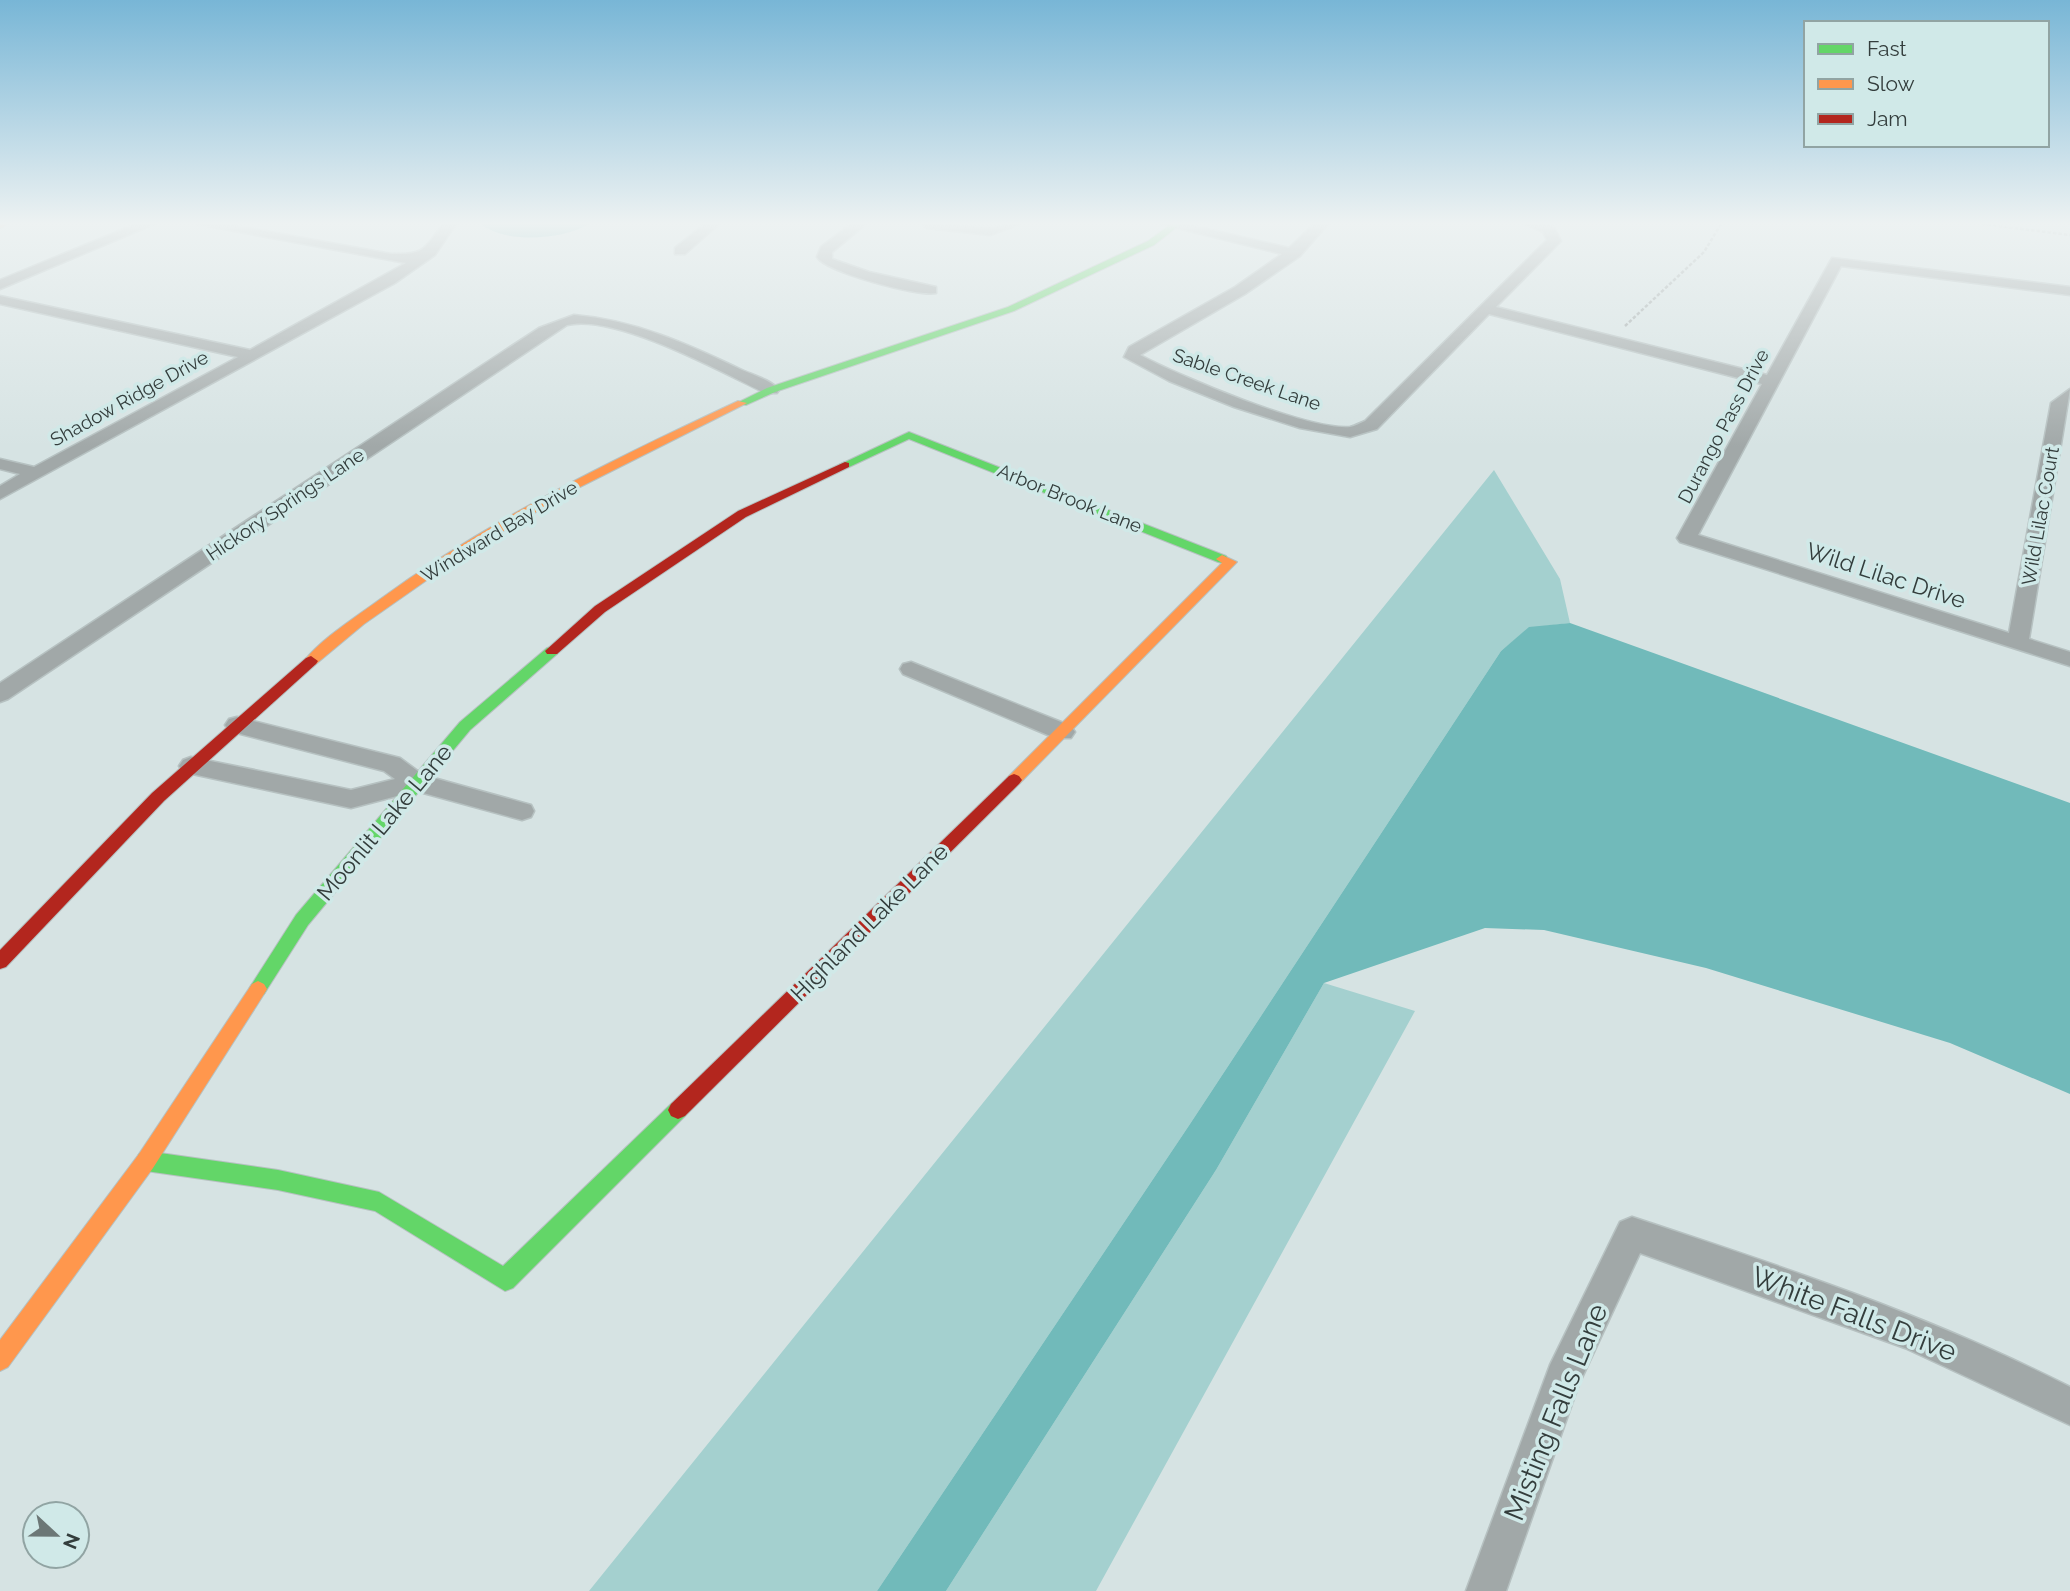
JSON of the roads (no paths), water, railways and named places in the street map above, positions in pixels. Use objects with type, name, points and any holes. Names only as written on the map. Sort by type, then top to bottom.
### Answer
[{"type":"street","name":"Shadow Ridge Drive","points":[[0,493],[353,298]]},
{"type":"street","name":"Windward Bay Drive","points":[[0,962],[191,765],[318,654],[395,595],[532,506],[655,443],[771,390],[1011,309],[1034,298]]},
{"type":"street","name":"Sable Creek Lane","points":[[1228,298],[1134,350],[1132,357],[1187,383],[1244,403],[1318,427],[1351,432],[1371,425],[1486,309]]},
{"type":"street","points":[[1486,309],[1497,298]]},
{"type":"street","name":"Durango Pass Drive","points":[[1687,538],[1816,298]]},
{"type":"street","points":[[0,300],[251,355]]},
{"type":"street","points":[[1486,309],[1770,381]]},
{"type":"street","name":"Hickory Springs Lane","points":[[0,694],[544,331],[572,319],[614,326],[680,347],[771,390]]},
{"type":"street","name":"Wild Lilac Court","points":[[2018,643],[2059,403],[2070,394]]},
{"type":"street","name":"Arbor Brook Lane","points":[[909,435],[1231,562]]},
{"type":"street","name":"Moonlit Lake Lane","points":[[0,1359],[146,1161],[302,920],[415,782],[465,726],[600,609],[743,514],[909,435]]},
{"type":"street","points":[[0,464],[36,473]]},
{"type":"street","name":"Wild Lilac Drive","points":[[1687,538],[2070,659]]},
{"type":"street","name":"Highland Lake Lane","points":[[146,1161],[278,1180],[379,1202],[505,1280],[1063,732],[1231,562]]},
{"type":"street","points":[[911,669],[1063,732]]},
{"type":"street","points":[[237,725],[392,764],[415,782],[522,811]]},
{"type":"street","points":[[191,765],[352,799],[379,794],[415,782]]},
{"type":"street","name":"White Falls Drive","points":[[1632,1234],[1790,1286],[2018,1378],[2070,1407]]},
{"type":"street","name":"Misting Falls Lane","points":[[1486,1591],[1563,1378],[1632,1234]]}]
